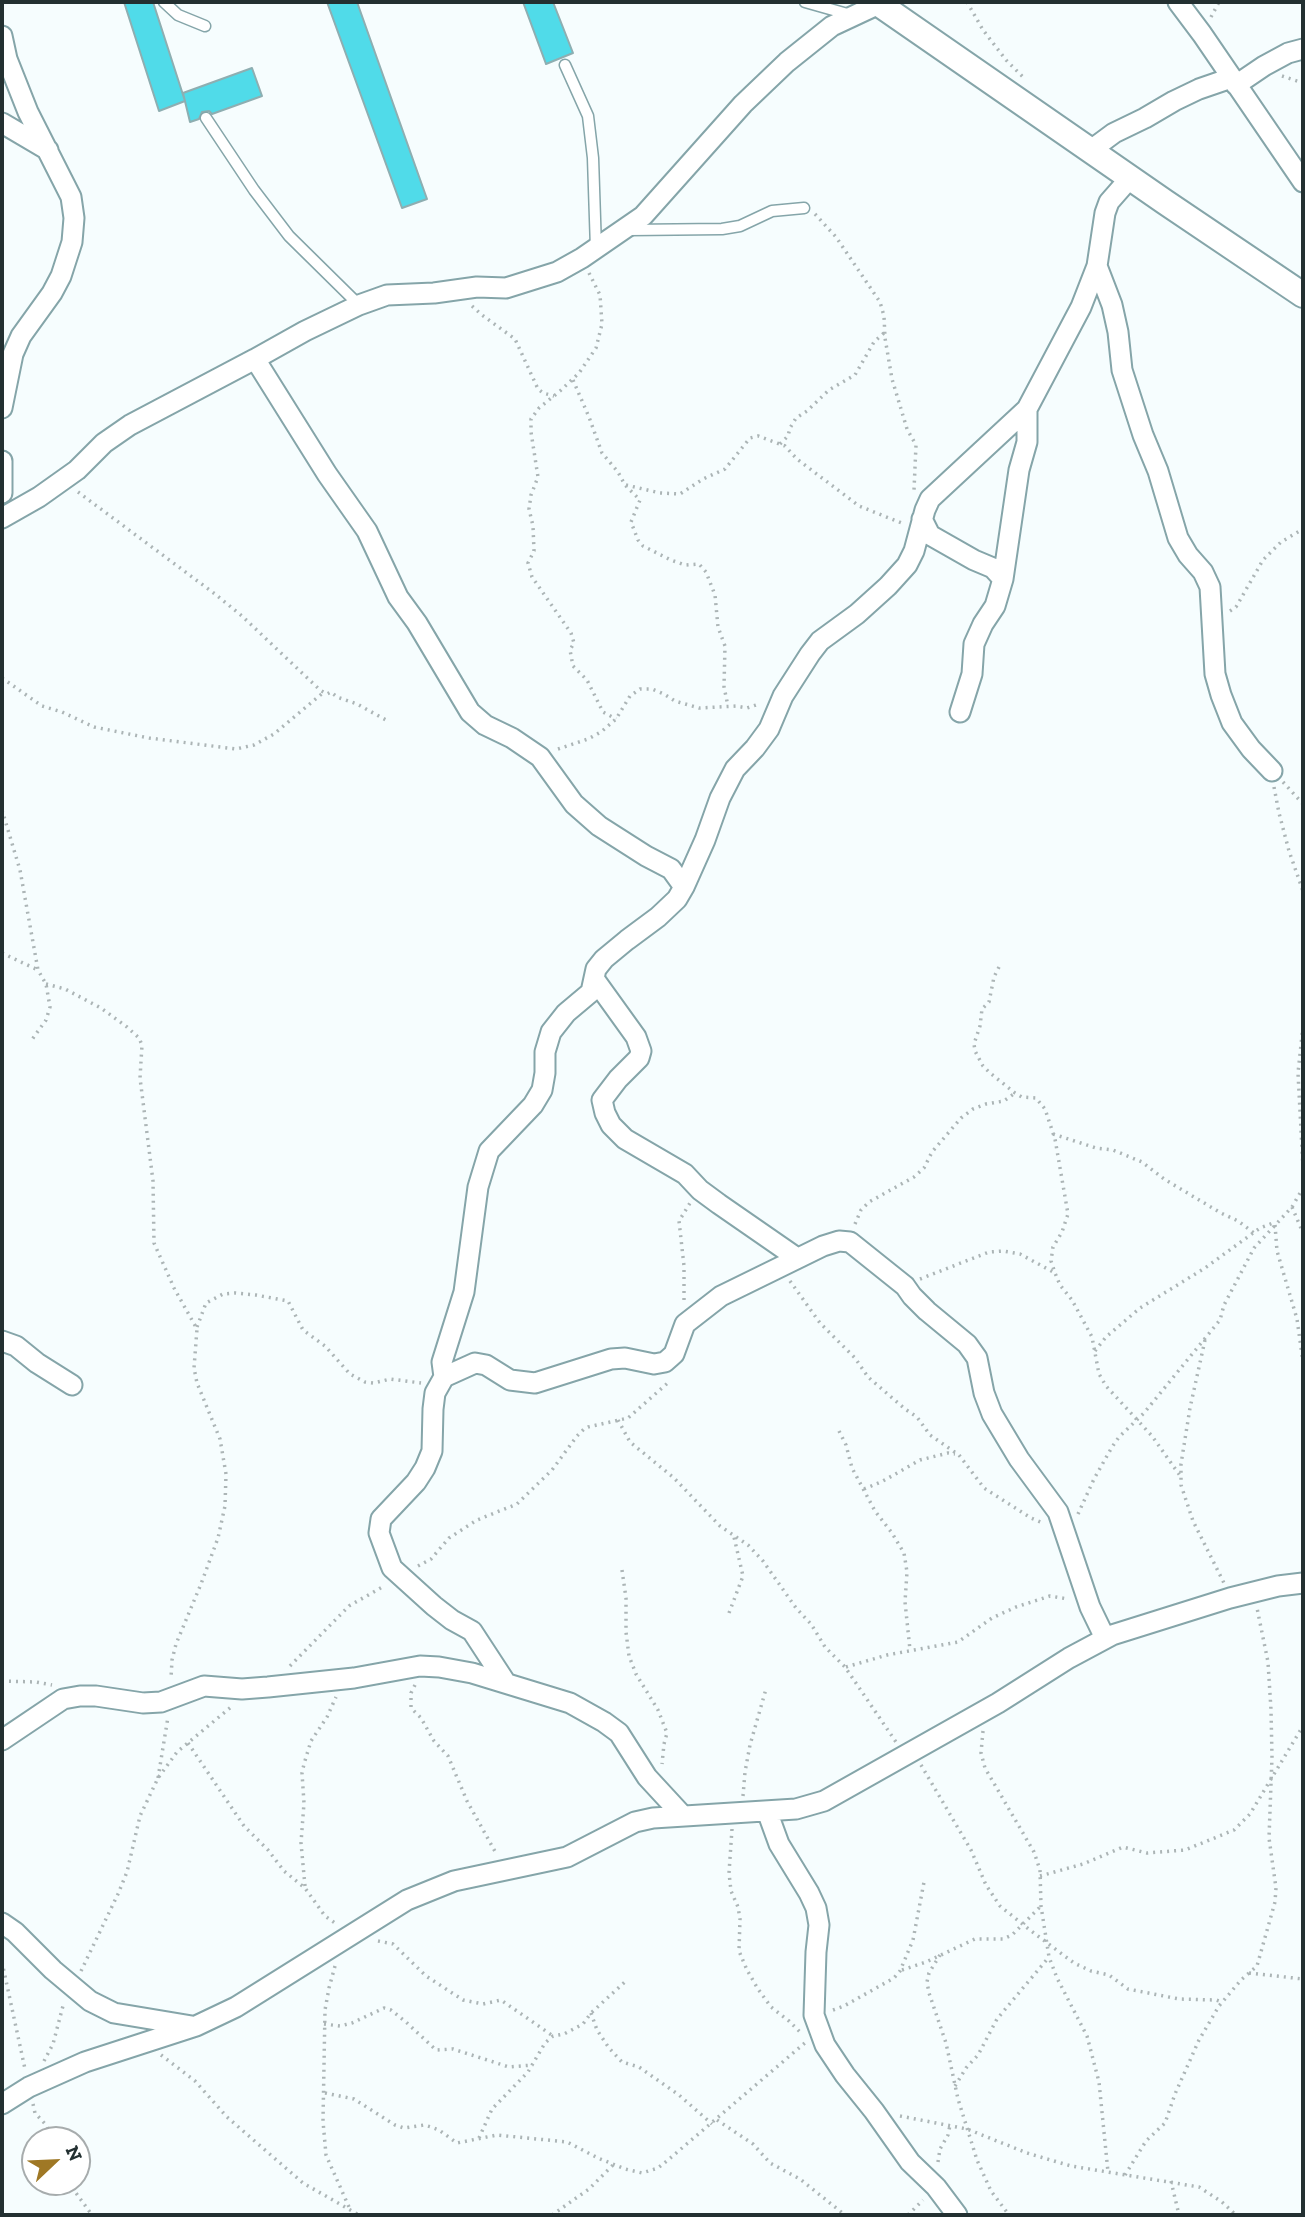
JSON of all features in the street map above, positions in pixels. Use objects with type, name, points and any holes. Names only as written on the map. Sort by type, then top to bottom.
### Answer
[{"type":"street","points":[[1178,2],[1303,183]]},
{"type":"street","points":[[1189,2],[1193,22]]},
{"type":"street","points":[[2,518],[39,498],[77,470],[104,443],[130,425],[304,331],[359,305],[387,295],[434,293],[477,287],[506,288],[557,272],[589,254],[643,216],[743,104],[787,62],[832,26],[878,3],[1303,295]]},
{"type":"street","points":[[2,36],[7,59],[28,112],[71,197],[74,218],[72,242],[56,285],[21,336],[13,354],[2,408]]},
{"type":"street","points":[[1091,150],[1114,133],[1199,89],[1233,81],[1288,53],[1303,49]]},
{"type":"street","points":[[2,123],[49,151]]},
{"type":"street","points":[[444,1377],[442,1362],[464,1292],[478,1187],[485,1161],[489,1151],[533,1105],[542,1090],[545,1052],[551,1032],[566,1013],[591,992],[596,969],[604,959],[677,899],[701,850],[720,798],[735,768],[769,729],[783,696],[820,641],[857,614],[907,565],[930,499],[1027,409],[1081,307],[1097,266],[1109,202],[1130,178]]},
{"type":"street","points":[[1097,266],[1112,305],[1122,370],[1158,471],[1178,538],[1203,572],[1210,587],[1215,674],[1224,705],[1232,723],[1272,771]]},
{"type":"street","points":[[255,359],[327,474],[367,531],[398,597],[417,623],[470,712],[485,725],[512,738],[540,757],[574,803],[599,826],[671,869],[684,887]]},
{"type":"street","points":[[960,712],[972,674],[974,644],[995,606],[1003,579],[1019,470],[1027,442],[1027,409]]},
{"type":"street","points":[[2,461],[2,493]]},
{"type":"street","points":[[921,523],[930,535],[993,568],[1003,579]]},
{"type":"street","points":[[595,980],[636,1037],[641,1051],[639,1058],[602,1100],[611,1125],[625,1139],[685,1174],[699,1190],[793,1260]]},
{"type":"street","points":[[506,1682],[472,1631],[452,1620],[392,1568],[379,1532],[382,1520],[425,1468],[432,1451],[435,1392],[444,1377],[475,1363],[486,1365],[510,1380],[535,1383],[611,1359],[625,1358],[654,1364],[665,1362],[674,1354],[685,1324],[722,1296],[793,1260],[839,1241],[846,1241],[862,1250],[905,1286],[926,1311],[967,1344],[977,1358],[984,1393],[992,1414],[1019,1459],[1058,1512],[1075,1566],[1105,1638]]},
{"type":"street","points":[[2,1341],[16,1346],[72,1385]]},
{"type":"street","points":[[2,2104],[30,2087],[85,2062],[196,2026],[236,2007],[407,1900],[454,1881],[566,1857],[635,1822],[683,1816],[796,1809],[824,1801],[989,1708],[1105,1638],[1230,1598],[1303,1583]]},
{"type":"street","points":[[2,1740],[63,1699],[80,1696],[143,1703],[161,1702],[204,1686],[242,1689],[342,1679],[420,1666],[439,1667],[506,1682],[570,1703],[619,1733],[647,1777],[683,1816]]},
{"type":"street","points":[[767,1811],[779,1844],[816,1908],[819,1925],[814,2015],[824,2045],[910,2162],[936,2187],[957,2215]]},
{"type":"street","points":[[2,1923],[90,2001],[114,2013],[196,2026]]},
{"type":"lane","points":[[164,2],[178,15],[205,26]]},
{"type":"lane","points":[[805,2],[852,16]]},
{"type":"lane","points":[[565,65],[587,116],[593,158],[589,254]]},
{"type":"lane","points":[[206,118],[254,190],[289,236],[359,305]]},
{"type":"lane","points":[[625,230],[722,229],[740,226],[772,211],[804,208]]},
{"type":"path","points":[[967,2],[983,30],[1027,81]]},
{"type":"path","points":[[625,485],[660,493],[680,494],[725,469],[750,438],[758,436],[780,444],[859,506],[894,522],[921,523],[914,503],[916,445],[907,429],[892,379],[880,302],[836,237],[818,216],[804,208]]},
{"type":"path","points":[[589,254],[600,295],[602,324],[596,348],[572,379],[539,408],[531,419],[538,477],[529,509],[534,551],[528,563],[532,577],[571,633],[574,643],[570,650],[573,666],[587,680],[603,712],[616,719]]},
{"type":"path","points":[[434,293],[472,306],[510,334],[538,389],[554,396]]},
{"type":"path","points":[[780,444],[788,436],[796,418],[829,390],[855,375],[874,342],[885,332]]},
{"type":"path","points":[[572,379],[602,453],[625,485],[640,500],[631,522],[638,540],[643,546],[671,560],[685,565],[699,564],[706,572],[715,595],[718,627],[725,646],[724,687],[728,706]]},
{"type":"path","points":[[63,480],[215,594],[324,692],[331,692],[386,720]]},
{"type":"path","points":[[1213,626],[1236,607],[1263,560],[1282,542],[1303,529]]},
{"type":"path","points":[[2,678],[41,706],[62,712],[94,727],[149,738],[236,749],[254,745],[274,734],[324,692]]},
{"type":"path","points":[[535,754],[562,748],[601,732],[616,719],[630,695],[640,689],[652,689],[675,701],[699,708],[747,708],[783,696]]},
{"type":"path","points":[[1272,771],[1303,804]]},
{"type":"path","points":[[1272,771],[1279,813],[1303,891]]},
{"type":"path","points":[[2,810],[28,907],[38,970],[46,984],[51,1007],[32,1041]]},
{"type":"path","points":[[2,953],[38,970]]},
{"type":"path","points":[[999,967],[989,1002],[982,1009],[974,1044],[975,1051],[983,1066],[1015,1093],[1022,1097],[1036,1098],[1042,1104],[1052,1134],[1068,1214],[1053,1247],[1051,1261],[1055,1273],[1092,1337],[1099,1374],[1106,1386],[1152,1436],[1181,1477]]},
{"type":"path","points":[[46,984],[65,989],[102,1008],[139,1038],[142,1045],[140,1078],[153,1181],[154,1243],[174,1288],[197,1329]]},
{"type":"path","points":[[1303,1026],[1298,1073],[1303,1168]]},
{"type":"path","points":[[846,1241],[861,1210],[869,1202],[914,1177],[924,1168],[932,1152],[961,1118],[973,1109],[1004,1101],[1015,1093]]},
{"type":"path","points":[[1052,1134],[1096,1148],[1113,1150],[1142,1161],[1164,1179],[1254,1233]]},
{"type":"path","points":[[793,1260],[790,1283],[820,1323],[855,1358],[868,1377],[917,1417],[930,1435],[959,1455],[984,1488],[1031,1518],[1066,1531],[1103,1461],[1119,1437],[1137,1420],[1220,1320],[1224,1305],[1254,1248],[1292,1206],[1303,1188]]},
{"type":"path","points":[[685,1324],[682,1311],[685,1294],[679,1221],[699,1190]]},
{"type":"path","points":[[1292,1206],[1303,1233]]},
{"type":"path","points":[[1094,1352],[1106,1337],[1140,1308],[1205,1268],[1260,1228],[1276,1223]]},
{"type":"path","points":[[1276,1223],[1277,1251],[1297,1319],[1303,1362]]},
{"type":"path","points":[[905,1286],[989,1252],[1020,1254],[1055,1273]]},
{"type":"path","points":[[158,1778],[171,1699],[172,1661],[176,1644],[209,1561],[225,1506],[226,1474],[220,1439],[197,1383],[194,1368],[197,1329],[206,1303],[223,1294],[235,1293],[288,1301],[303,1330],[324,1346],[350,1374],[365,1382],[374,1383],[390,1378],[421,1383],[444,1377]]},
{"type":"path","points":[[1205,1336],[1190,1408],[1181,1477],[1186,1504],[1230,1598]]},
{"type":"path","points":[[30,2087],[53,2044],[62,2005],[74,1987],[127,1872],[140,1816],[158,1778],[177,1752],[216,1718],[263,1687],[349,1606],[431,1559],[449,1538],[477,1520],[517,1504],[552,1469],[584,1429],[628,1418],[669,1382],[676,1369],[678,1346]]},
{"type":"path","points":[[618,1420],[630,1442],[674,1478],[720,1526],[748,1545],[763,1561],[825,1647],[845,1667],[887,1727],[909,1753],[971,1850],[986,1885],[1000,1906],[1074,1963],[1109,1975],[1128,1989],[1179,1999],[1216,2000],[1223,2003]]},
{"type":"path","points":[[839,1431],[852,1468],[875,1511],[904,1553],[910,1650]]},
{"type":"path","points":[[864,1489],[920,1460],[948,1453],[959,1455]]},
{"type":"path","points":[[729,1613],[743,1576],[733,1535]]},
{"type":"path","points":[[622,1570],[629,1656],[636,1674],[658,1710],[667,1733],[662,1762],[661,1794]]},
{"type":"path","points":[[1125,2175],[1146,2141],[1165,2123],[1199,2039],[1223,2003],[1256,1966],[1275,1902],[1276,1888],[1269,1838],[1271,1710],[1268,1662],[1254,1592]]},
{"type":"path","points":[[845,1667],[910,1650],[958,1642],[992,1618],[1050,1596],[1067,1598],[1090,1606]]},
{"type":"path","points":[[420,1666],[411,1693],[411,1708],[448,1756],[467,1801],[506,1869]]},
{"type":"path","points":[[305,1888],[301,1843],[303,1764],[310,1741],[331,1709],[342,1679]]},
{"type":"path","points":[[2,1681],[36,1682],[56,1686],[80,1696]]},
{"type":"path","points":[[766,1689],[745,1772],[729,1872],[730,1891],[738,1907],[740,1919],[739,1951],[747,1970],[771,2007],[834,2059]]},
{"type":"path","points":[[989,1708],[981,1753],[996,1791],[1034,1852],[1040,1876],[1041,1906],[1049,1957],[1056,1978],[1087,2036],[1099,2082],[1108,2172]]},
{"type":"path","points":[[1040,1876],[1083,1864],[1123,1847],[1147,1853],[1185,1850],[1234,1830],[1250,1814],[1303,1726]]},
{"type":"path","points":[[188,1744],[244,1826],[284,1871],[305,1888],[325,1916],[351,1934],[393,1944],[426,1976],[463,2000],[483,2004],[501,2000],[553,2036]]},
{"type":"path","points":[[814,2015],[844,2006],[894,1978],[900,1971],[913,1940],[924,1882]]},
{"type":"path","points":[[900,1971],[975,1939],[1003,1940],[1012,1935],[1041,1906]]},
{"type":"path","points":[[331,1947],[335,1968],[324,2024],[323,2121],[326,2155],[349,2209]]},
{"type":"path","points":[[940,1955],[929,1973],[927,1982],[946,2043],[967,2129],[991,2191],[1009,2215]]},
{"type":"path","points":[[955,2086],[965,2068],[978,2055],[997,2019],[1049,1957]]},
{"type":"path","points":[[2,1962],[36,2113],[47,2126]]},
{"type":"path","points":[[1249,1973],[1303,1979]]},
{"type":"path","points":[[479,2138],[492,2109],[533,2065],[545,2043],[553,2036],[583,2024],[591,2013],[627,1980]]},
{"type":"path","points":[[324,2024],[352,2024],[384,2008],[391,2010],[436,2050],[453,2049],[509,2067],[533,2065]]},
{"type":"path","points":[[591,2013],[597,2030],[622,2062],[639,2067],[679,2095],[712,2124]]},
{"type":"path","points":[[325,2093],[354,2099],[395,2125],[424,2125],[439,2130],[457,2143],[510,2135],[567,2142],[625,2169],[642,2173],[657,2168],[717,2120],[808,2040]]},
{"type":"path","points":[[145,2043],[195,2081],[227,2117],[303,2183],[359,2215]]},
{"type":"path","points":[[874,2111],[967,2129],[1027,2153],[1071,2166],[1199,2186],[1236,2215]]},
{"type":"path","points":[[717,2120],[753,2144],[764,2159],[800,2179],[845,2215]]},
{"type":"path","points":[[936,2187],[940,2150],[950,2125]]},
{"type":"path","points":[[552,2215],[589,2189],[614,2164]]},
{"type":"path","points":[[1171,2181],[1179,2215]]},
{"type":"path","points":[[78,2196],[92,2215]]},
{"type":"building","points":[[124,2],[153,2],[185,101],[159,111]]},
{"type":"building","points":[[327,2],[357,2],[427,199],[402,208]]},
{"type":"building","points":[[523,2],[553,2],[573,53],[546,64]]},
{"type":"building","points":[[252,68],[262,96],[212,114],[209,111],[202,112],[199,119],[190,122],[183,93]]}]
